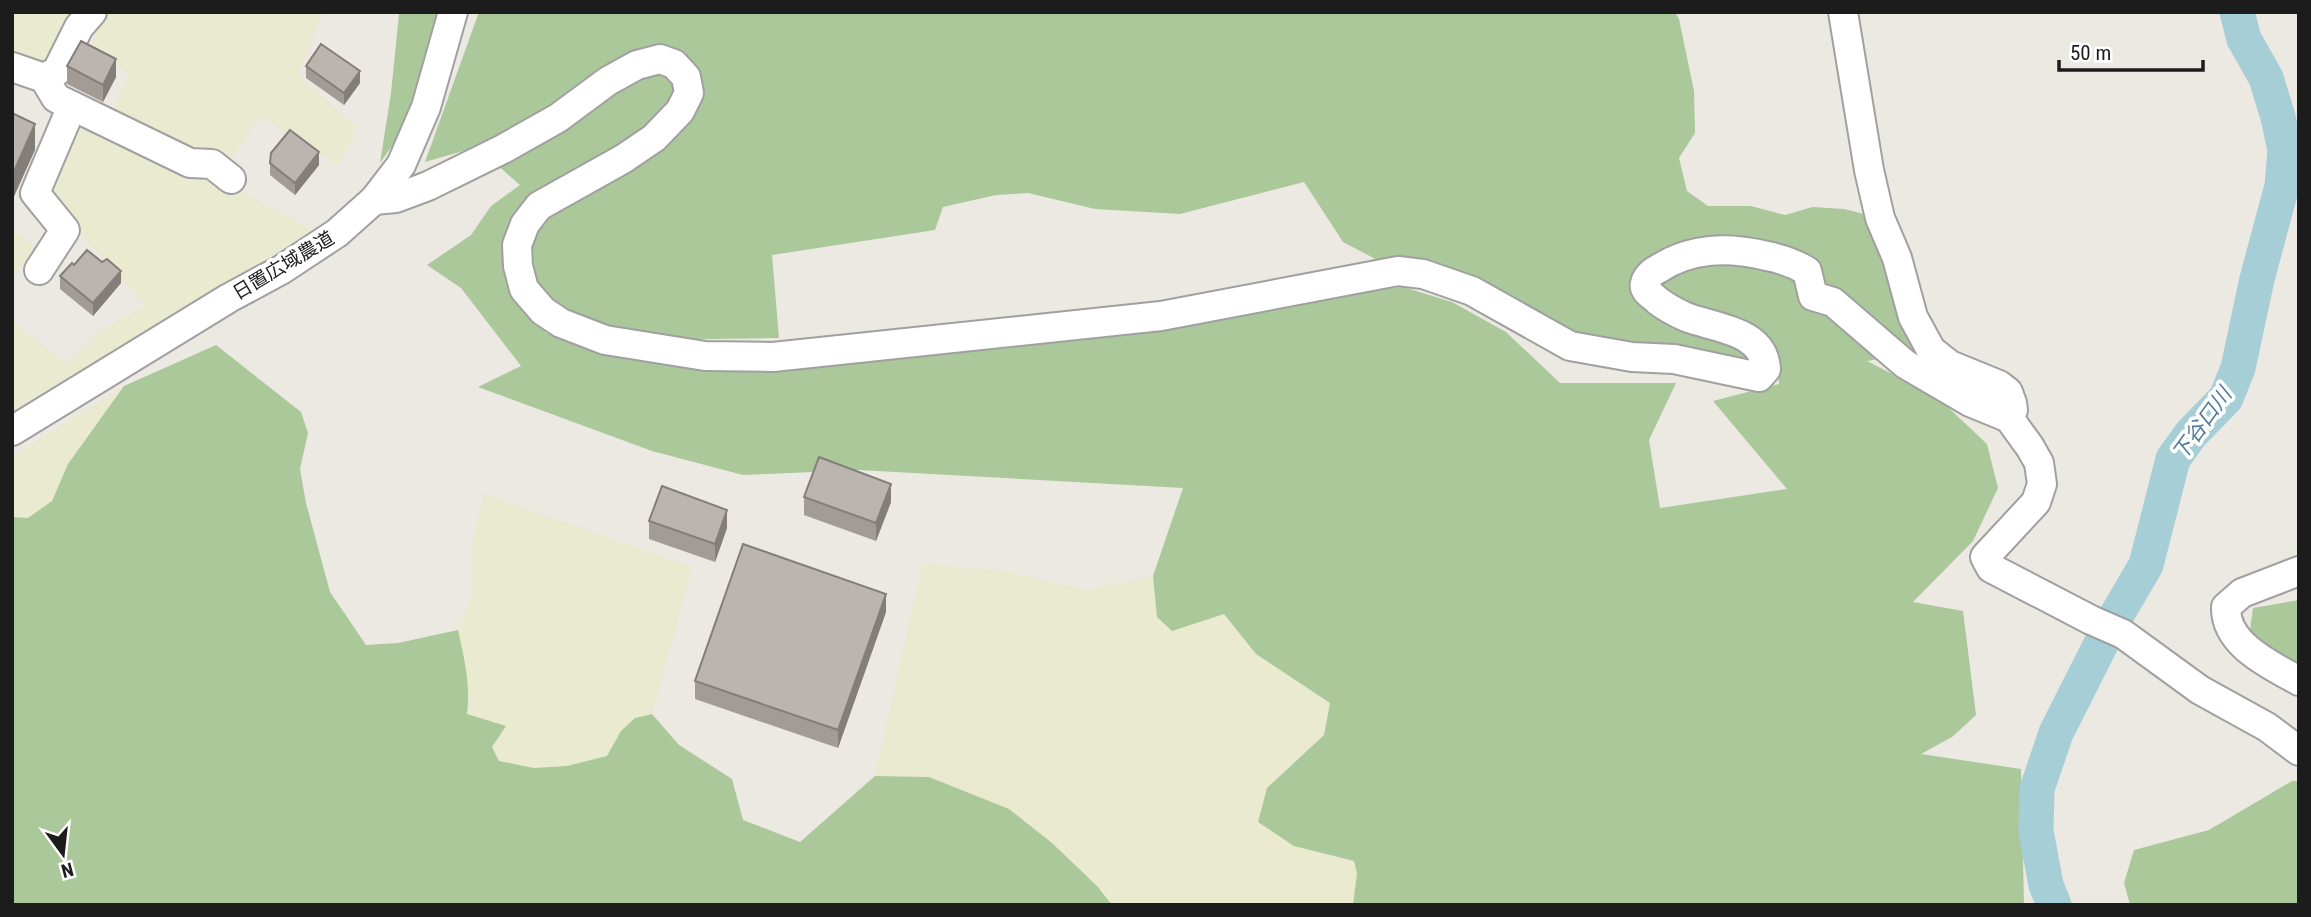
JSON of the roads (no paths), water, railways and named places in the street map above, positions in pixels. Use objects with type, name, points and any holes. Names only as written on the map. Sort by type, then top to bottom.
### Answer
[{"type":"street","points":[[44,78],[57,71],[79,27],[92,12]]},
{"type":"street","name":"日置広域農道","points":[[12,431],[229,298],[281,270],[337,233],[374,200],[401,165],[426,107],[453,12]]},
{"type":"street","points":[[1843,12],[1880,218],[1897,258],[1913,317],[1931,350],[1950,365],[1998,385],[2008,392],[2013,410],[2009,418]]},
{"type":"street","points":[[374,200],[396,198],[428,186],[491,155],[558,118],[608,81],[637,65],[660,59],[674,64],[686,77],[689,93],[680,111],[654,138],[623,159],[539,206],[526,224],[517,245],[517,266],[524,289],[542,311],[561,323],[605,340],[705,356],[773,357],[1161,316],[1398,271],[1423,274],[1472,291],[1570,346],[1632,357],[1674,359],[1759,377],[1766,369],[1766,361],[1749,340],[1724,326],[1686,317],[1663,305],[1647,291],[1645,285],[1650,273],[1671,260],[1700,251],[1738,250],[1793,262],[1807,271],[1813,296],[1833,302],[1905,364],[1970,402],[2009,418],[2031,447],[2039,463],[2042,484],[2036,502],[1985,557],[1990,568],[2123,634],[2200,690],[2267,727],[2299,751]]},
{"type":"street","points":[[12,67],[44,78],[56,98],[190,163],[212,164],[231,179]]},
{"type":"street","points":[[39,270],[65,230],[35,193],[72,106]]},
{"type":"street","points":[[2299,571],[2242,593],[2226,607],[2226,618],[2234,635],[2260,659],[2299,681]]},
{"type":"waterway","name":"下谷口川","points":[[2054,905],[2046,885],[2036,831],[2037,789],[2056,733],[2109,628],[2146,565],[2173,459],[2191,434],[2226,398],[2238,368],[2257,279],[2282,186],[2285,150],[2278,117],[2266,78],[2244,39],[2237,12]]}]
